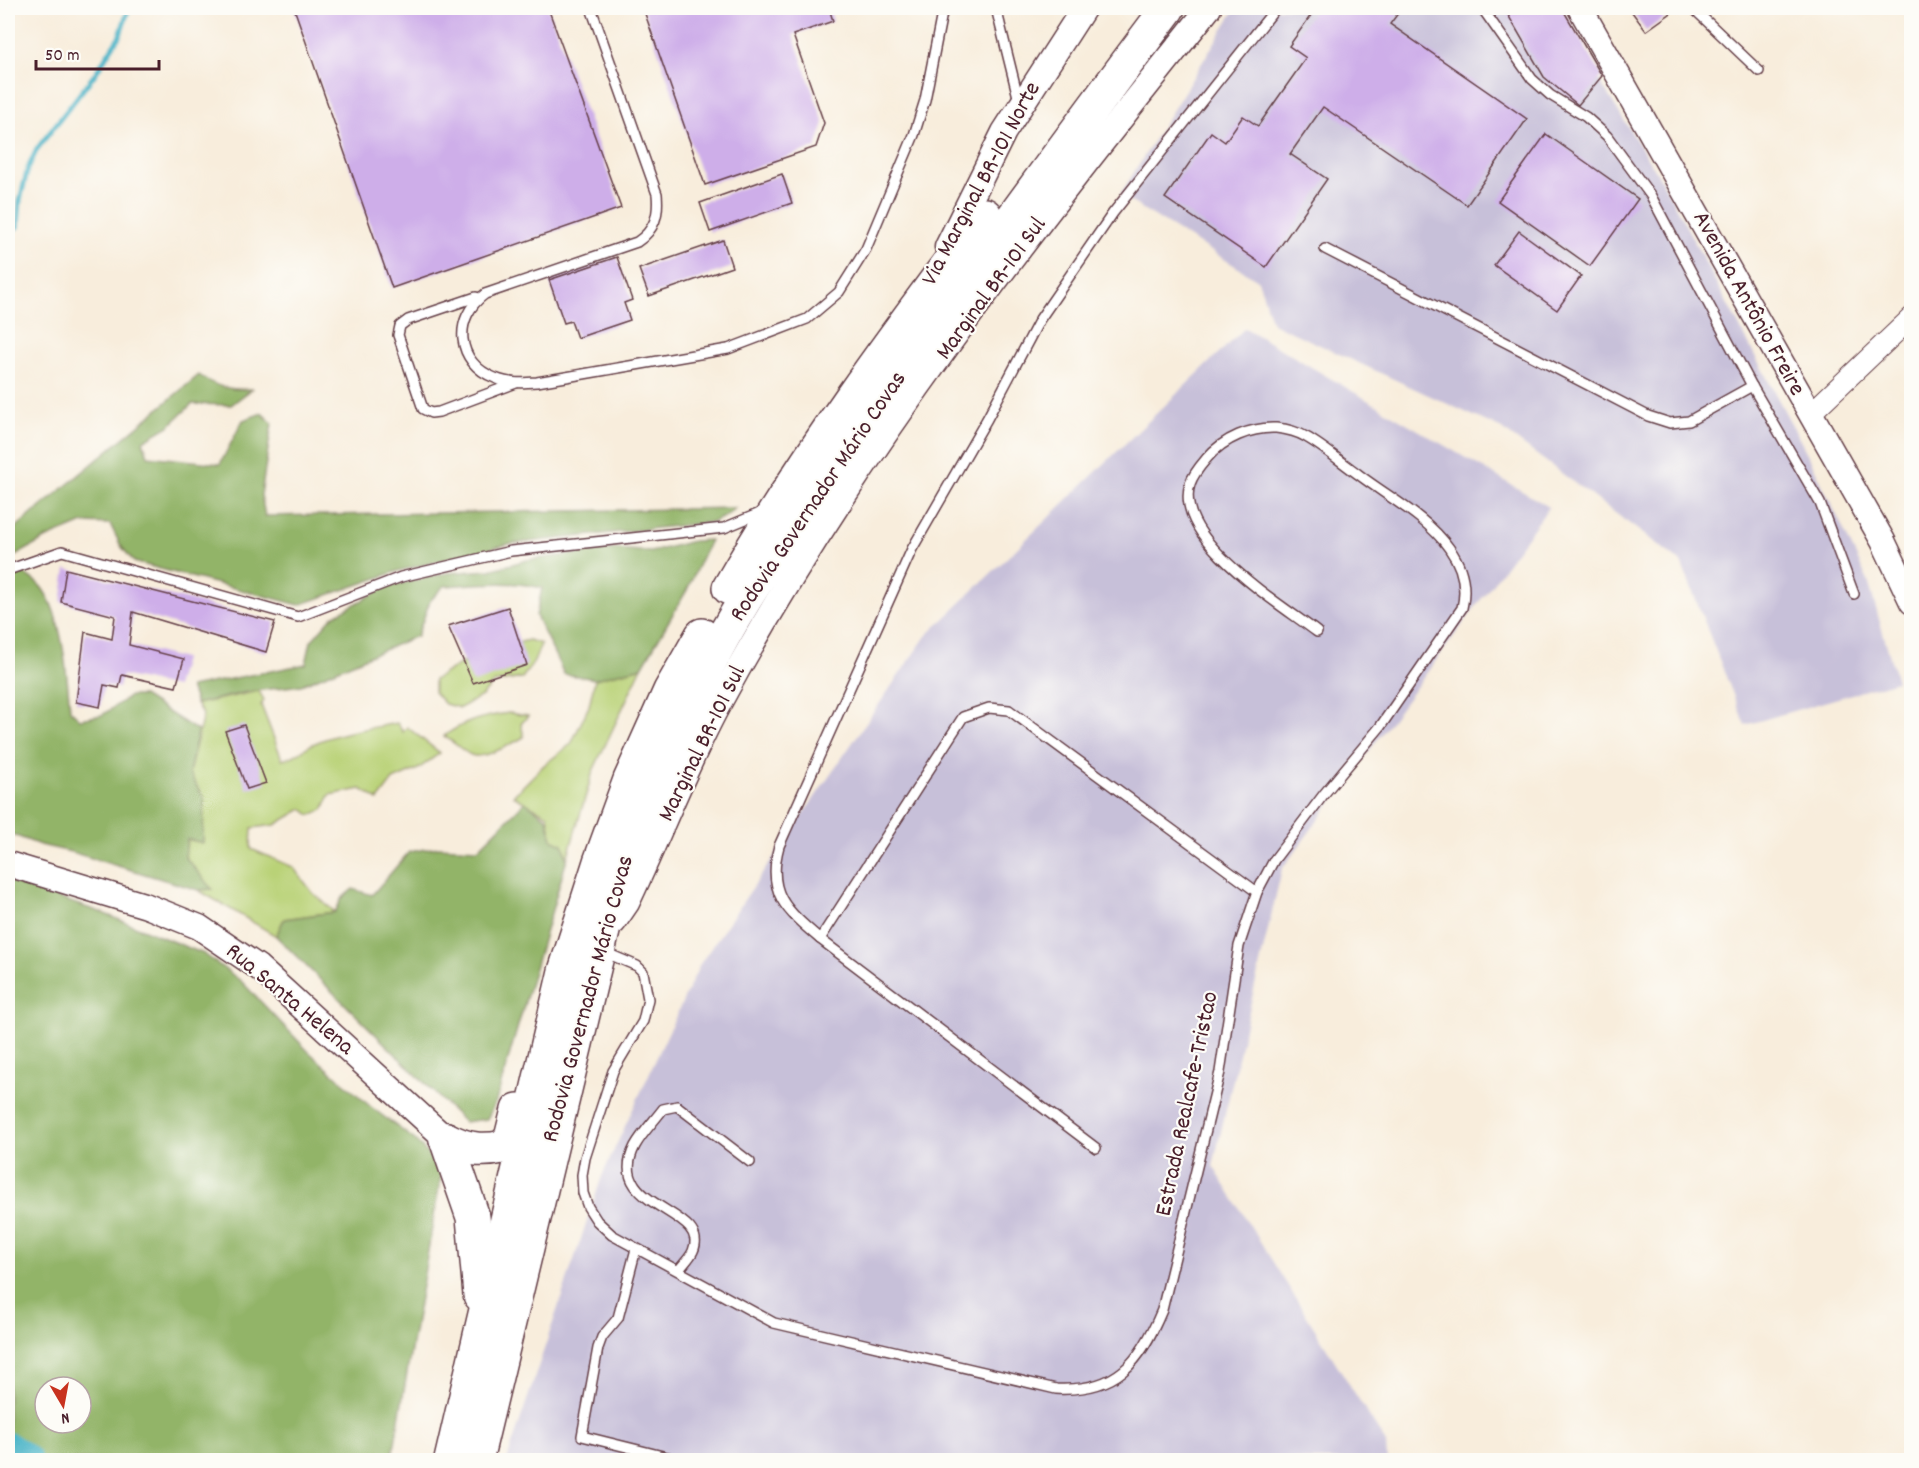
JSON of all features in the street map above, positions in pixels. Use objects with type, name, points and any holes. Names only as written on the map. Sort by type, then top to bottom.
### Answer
[{"type":"highway","name":"Rodovia Governador Mário Covas","points":[[451,1461],[565,971],[602,856],[630,780],[670,691],[755,542],[781,504],[921,301],[1141,8]]},
{"type":"highway","name":"Rodovia Governador Mário Covas","points":[[476,1461],[601,938],[623,860],[708,668],[757,581],[1011,216],[1168,8]]},
{"type":"highway","points":[[446,1139],[467,1149],[488,1150],[503,1147],[511,1138],[550,983],[602,856]]},
{"type":"highway","points":[[446,1139],[474,1224],[481,1335]]},
{"type":"street","name":"Via Marginal BR-101 Norte","points":[[921,301],[1020,105],[1084,8]]},
{"type":"street","name":"Marginal BR-101 Sul","points":[[601,938],[618,919],[627,903],[688,766],[729,688],[793,578],[890,426],[1000,274],[1209,8]]},
{"type":"street","name":"Avenida Antônio Freire","points":[[1580,8],[1895,565],[1911,602]]},
{"type":"street","points":[[1810,414],[1911,317]]},
{"type":"street","name":"Rua Santa Helena","points":[[8,864],[147,906],[199,927],[258,967],[446,1139]]},
{"type":"lane","points":[[591,8],[657,194],[658,210],[655,223],[646,236],[637,242],[408,320],[400,326],[398,335],[423,409],[439,412],[516,383],[568,378],[728,349],[807,319],[839,292],[866,249],[914,135],[925,100],[943,8]]},
{"type":"lane","points":[[996,8],[1020,105]]},
{"type":"lane","points":[[1096,1148],[820,939],[792,915],[780,898],[774,880],[774,864],[779,846],[912,549],[987,419],[1040,319],[1113,213],[1276,8]]},
{"type":"lane","points":[[1482,8],[1532,79],[1550,95],[1586,117],[1607,136],[1651,196],[1752,386],[1820,503],[1854,594]]},
{"type":"lane","points":[[1694,8],[1759,71]]},
{"type":"lane","points":[[1325,249],[1648,416],[1670,423],[1689,421],[1752,386]]},
{"type":"lane","points":[[485,294],[473,303],[465,315],[464,343],[470,358],[481,370],[495,378],[516,383]]},
{"type":"lane","name":"Estrada Realcafe-Tristao","points":[[601,938],[637,966],[646,979],[648,999],[643,1021],[613,1071],[585,1158],[582,1175],[583,1193],[588,1208],[597,1221],[612,1235],[774,1323],[1056,1389],[1081,1390],[1097,1387],[1116,1376],[1150,1339],[1162,1310],[1220,1072],[1239,946],[1257,892],[1274,860],[1324,794],[1380,727],[1462,608],[1466,594],[1463,576],[1450,549],[1432,528],[1307,437],[1276,428],[1237,435],[1211,453],[1190,484],[1188,503],[1193,520],[1205,541],[1224,560],[1317,632]]},
{"type":"lane","points":[[8,570],[62,550],[298,617],[401,577],[511,551],[724,528],[781,504]]},
{"type":"lane","points":[[820,939],[963,717],[989,708],[1010,710],[1257,892]]},
{"type":"lane","points":[[679,1270],[693,1252],[694,1236],[686,1224],[636,1190],[629,1169],[635,1146],[663,1109],[676,1106],[750,1162]]},
{"type":"lane","points":[[636,1249],[618,1318],[602,1337],[598,1348],[582,1436],[679,1461]]},
{"type":"shaded area","points":[[1236,8],[1554,8],[1663,183],[1810,459],[1868,581],[1897,681],[1745,725],[1681,562],[1502,429],[1272,323],[1258,280],[1120,195]]},
{"type":"shaded area","points":[[1245,328],[1549,507],[1282,869],[1213,1166],[1386,1443],[1387,1460],[507,1460],[602,1176],[700,964],[926,636]]},
{"type":"green space","points":[[199,375],[224,387],[252,389],[231,405],[192,404],[169,426],[143,441],[148,456],[220,464],[243,420],[262,413],[272,423],[261,495],[265,516],[735,508],[726,516],[713,522],[509,544],[398,571],[299,605],[134,562],[121,546],[110,524],[83,523],[47,538],[8,560],[8,534]]},
{"type":"green space","points":[[710,540],[687,590],[642,667],[595,679],[564,674],[536,616],[542,588],[506,583],[481,584],[444,586],[430,601],[417,636],[301,685],[247,692],[196,704],[190,687],[306,664],[311,641],[333,616],[386,587],[447,573],[490,570],[527,560],[616,549],[651,552],[693,541]]},
{"type":"green space","points":[[24,573],[42,588],[55,614],[63,646],[70,710],[80,719],[102,715],[130,696],[143,696],[198,731],[189,773],[204,798],[203,843],[187,839],[185,857],[212,889],[198,890],[40,845],[8,833],[8,580]]},
{"type":"green space","points":[[529,640],[541,644],[534,662],[522,678],[493,683],[482,696],[460,708],[445,704],[434,692],[434,680],[458,665],[490,651]]},
{"type":"green space","points":[[642,667],[593,771],[567,859],[563,844],[552,840],[548,815],[513,796],[544,765],[571,744],[589,706],[595,679]]},
{"type":"green space","points":[[259,691],[264,700],[261,705],[282,759],[292,757],[310,745],[325,739],[397,723],[403,732],[407,727],[440,753],[418,769],[393,780],[378,800],[361,789],[330,795],[323,810],[310,815],[302,809],[275,825],[252,828],[251,849],[293,867],[313,893],[335,912],[284,919],[276,936],[198,890],[211,889],[185,857],[187,839],[203,843],[203,799],[189,773],[203,715],[196,704]]},
{"type":"green space","points":[[509,713],[528,716],[521,724],[524,737],[491,753],[471,755],[444,736],[459,726],[475,720]]},
{"type":"green space","points":[[525,802],[547,818],[552,839],[563,844],[567,859],[496,1101],[487,1119],[464,1122],[276,936],[284,919],[335,912],[342,898],[353,889],[372,895],[409,852],[438,847],[478,849]]},
{"type":"green space","points":[[8,881],[100,912],[204,954],[241,981],[308,1051],[371,1107],[415,1140],[442,1170],[392,1460],[8,1460]]},
{"type":"building","points":[[294,8],[548,8],[621,208],[392,288]]},
{"type":"building","points":[[643,8],[829,8],[833,21],[793,35],[824,123],[816,147],[705,185]]},
{"type":"building","points":[[1316,8],[1402,8],[1390,24],[1527,119],[1467,205],[1323,107],[1290,154],[1327,179],[1266,267],[1165,198],[1211,132],[1225,142],[1243,116],[1258,126],[1306,58],[1289,46]]},
{"type":"building","points":[[1504,8],[1562,8],[1602,76],[1578,105],[1544,77]]},
{"type":"building","points":[[1629,8],[1667,8],[1671,13],[1646,31]]},
{"type":"building","points":[[1546,134],[1638,199],[1590,266],[1498,201]]},
{"type":"building","points":[[782,174],[792,203],[710,232],[700,203]]},
{"type":"building","points":[[1519,231],[1581,276],[1557,310],[1494,265]]},
{"type":"building","points":[[723,240],[732,267],[649,296],[639,269]]},
{"type":"building","points":[[617,257],[632,300],[624,303],[630,320],[577,338],[571,321],[564,323],[549,280]]},
{"type":"building","points":[[66,569],[275,622],[266,652],[133,612],[129,645],[184,659],[176,687],[122,675],[119,688],[104,685],[100,707],[76,702],[85,632],[112,639],[115,616],[61,602]]},
{"type":"building","points":[[508,607],[527,665],[473,683],[448,626]]},
{"type":"building","points":[[244,725],[266,783],[247,789],[225,731]]},
{"type":"waterway","points":[[8,235],[18,226],[20,200],[28,168],[37,149],[95,74],[120,35],[129,8]]},
{"type":"waterway","points":[[8,1447],[27,1460]]}]
